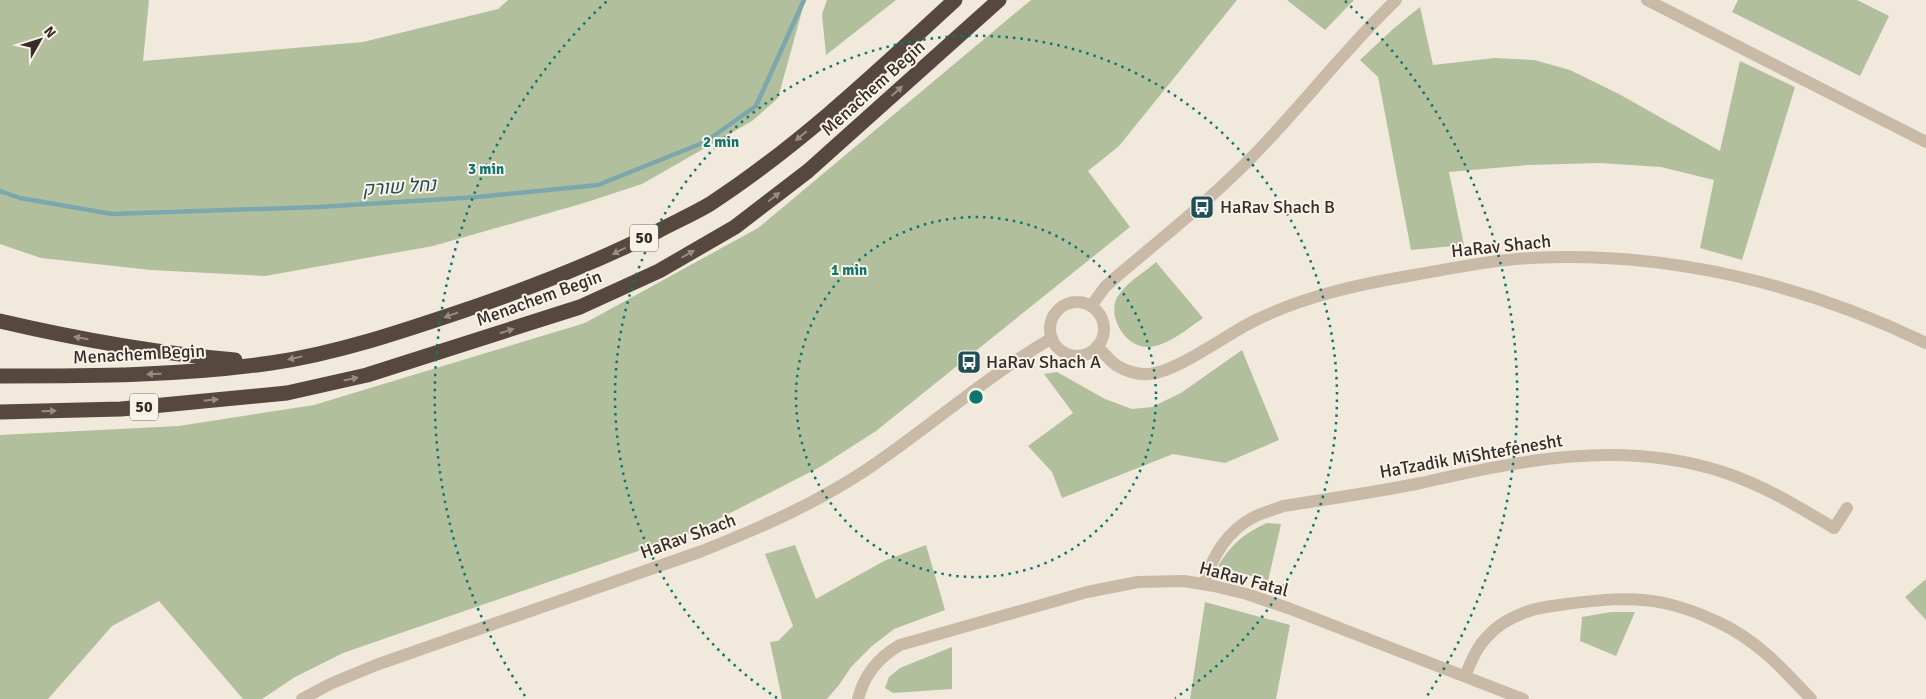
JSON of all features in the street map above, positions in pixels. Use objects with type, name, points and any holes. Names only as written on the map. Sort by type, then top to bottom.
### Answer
[{"type":"highway","name":"Menachem Begin","points":[[0,376],[164,374],[272,363],[344,348],[530,288],[612,254],[708,205],[786,149],[888,62],[955,0]]},
{"type":"highway","name":"Menachem Begin","points":[[0,412],[120,409],[287,393],[366,375],[580,307],[659,271],[735,227],[808,171],[999,0]]},
{"type":"highway","points":[[0,321],[52,333],[130,346],[212,358],[272,363]]},
{"type":"street","points":[[1091,306],[1105,287],[1246,163],[1304,101],[1357,39],[1396,0]]},
{"type":"street","points":[[1647,0],[1926,142]]},
{"type":"street","name":"HaRav Shach","points":[[1097,346],[1113,363],[1130,372],[1159,373],[1255,320],[1317,297],[1403,277],[1464,266],[1505,260],[1557,257],[1651,262],[1723,273],[1776,286],[1840,307],[1926,343]]},
{"type":"street","points":[[1084,302],[1091,306],[1098,312],[1102,320],[1104,329],[1102,338],[1090,352],[1082,355],[1072,355],[1064,352],[1052,338],[1051,322],[1060,308],[1067,303],[1084,302]]},
{"type":"street","name":"HaRav Shach","points":[[302,699],[330,684],[376,665],[702,551],[754,530],[803,507],[868,468],[1005,367],[1052,338]]},
{"type":"street","name":"HaTzadik MiShtefenesht","points":[[1204,584],[1214,557],[1231,536],[1254,517],[1268,511],[1283,506],[1420,483],[1502,465],[1590,454],[1616,454],[1667,460],[1721,472],[1748,481],[1785,499],[1834,528],[1847,508]]},
{"type":"street","name":"HaRav Fatal","points":[[858,699],[862,684],[877,662],[886,653],[900,645],[1087,592],[1114,586],[1161,580],[1204,584],[1247,594],[1523,699]]},
{"type":"street","points":[[1465,676],[1473,656],[1488,636],[1513,618],[1529,611],[1597,600],[1633,600],[1663,602],[1688,609],[1740,634],[1762,648],[1810,699]]},
{"type":"green space","points":[[0,0],[149,0],[143,61],[363,42],[498,9],[508,0],[805,0],[778,98],[752,121],[642,184],[584,203],[433,246],[265,276],[151,270],[41,258],[0,244]]},
{"type":"green space","points":[[827,0],[896,0],[826,55],[822,14]]},
{"type":"green space","points":[[1031,0],[1237,0],[1119,146],[1088,171],[1130,227],[876,431],[820,467],[693,532],[343,653],[295,677],[262,699],[243,699],[159,601],[112,626],[48,699],[0,699],[0,435],[179,426],[314,405],[585,323],[758,228]]},
{"type":"green space","points":[[1287,0],[1354,0],[1325,30]]},
{"type":"green space","points":[[1738,0],[1857,0],[1889,16],[1860,76],[1732,12]]},
{"type":"green space","points":[[1420,7],[1433,65],[1495,58],[1534,60],[1570,70],[1619,94],[1720,151],[1740,61],[1795,87],[1742,260],[1700,248],[1714,180],[1661,167],[1600,163],[1528,165],[1449,172],[1464,245],[1411,250],[1378,77],[1360,60]]},
{"type":"green space","points":[[1156,262],[1203,318],[1163,344],[1148,347],[1139,346],[1131,342],[1119,328],[1114,310],[1120,293],[1128,284]]},
{"type":"green space","points":[[1242,350],[1279,440],[1225,463],[1173,454],[1062,498],[1052,472],[1028,446],[1073,413],[1044,374],[1057,372],[1105,399],[1132,409],[1152,407],[1181,393]]},
{"type":"green space","points":[[1267,523],[1281,524],[1268,581],[1218,566],[1239,540]]},
{"type":"green space","points":[[795,545],[816,599],[884,561],[926,545],[945,610],[894,629],[872,646],[851,667],[827,699],[782,699],[770,642],[778,641],[793,626],[765,554]]},
{"type":"green space","points":[[1926,579],[1926,620],[1905,597]]},
{"type":"green space","points":[[1205,602],[1290,625],[1276,699],[1190,699]]},
{"type":"green space","points":[[1611,612],[1635,612],[1616,656],[1580,641],[1582,617]]},
{"type":"green space","points":[[952,647],[952,689],[893,693],[885,688],[889,677],[900,668]]},
{"type":"waterway","name":"נחל שורק","points":[[0,191],[20,198],[112,214],[318,207],[477,197],[598,185],[705,142],[756,106],[804,0]]},
{"type":"place","name":"HaRav Shach B","points":[[1202,207]]},
{"type":"place","name":"HaRav Shach A","points":[[969,362]]}]
